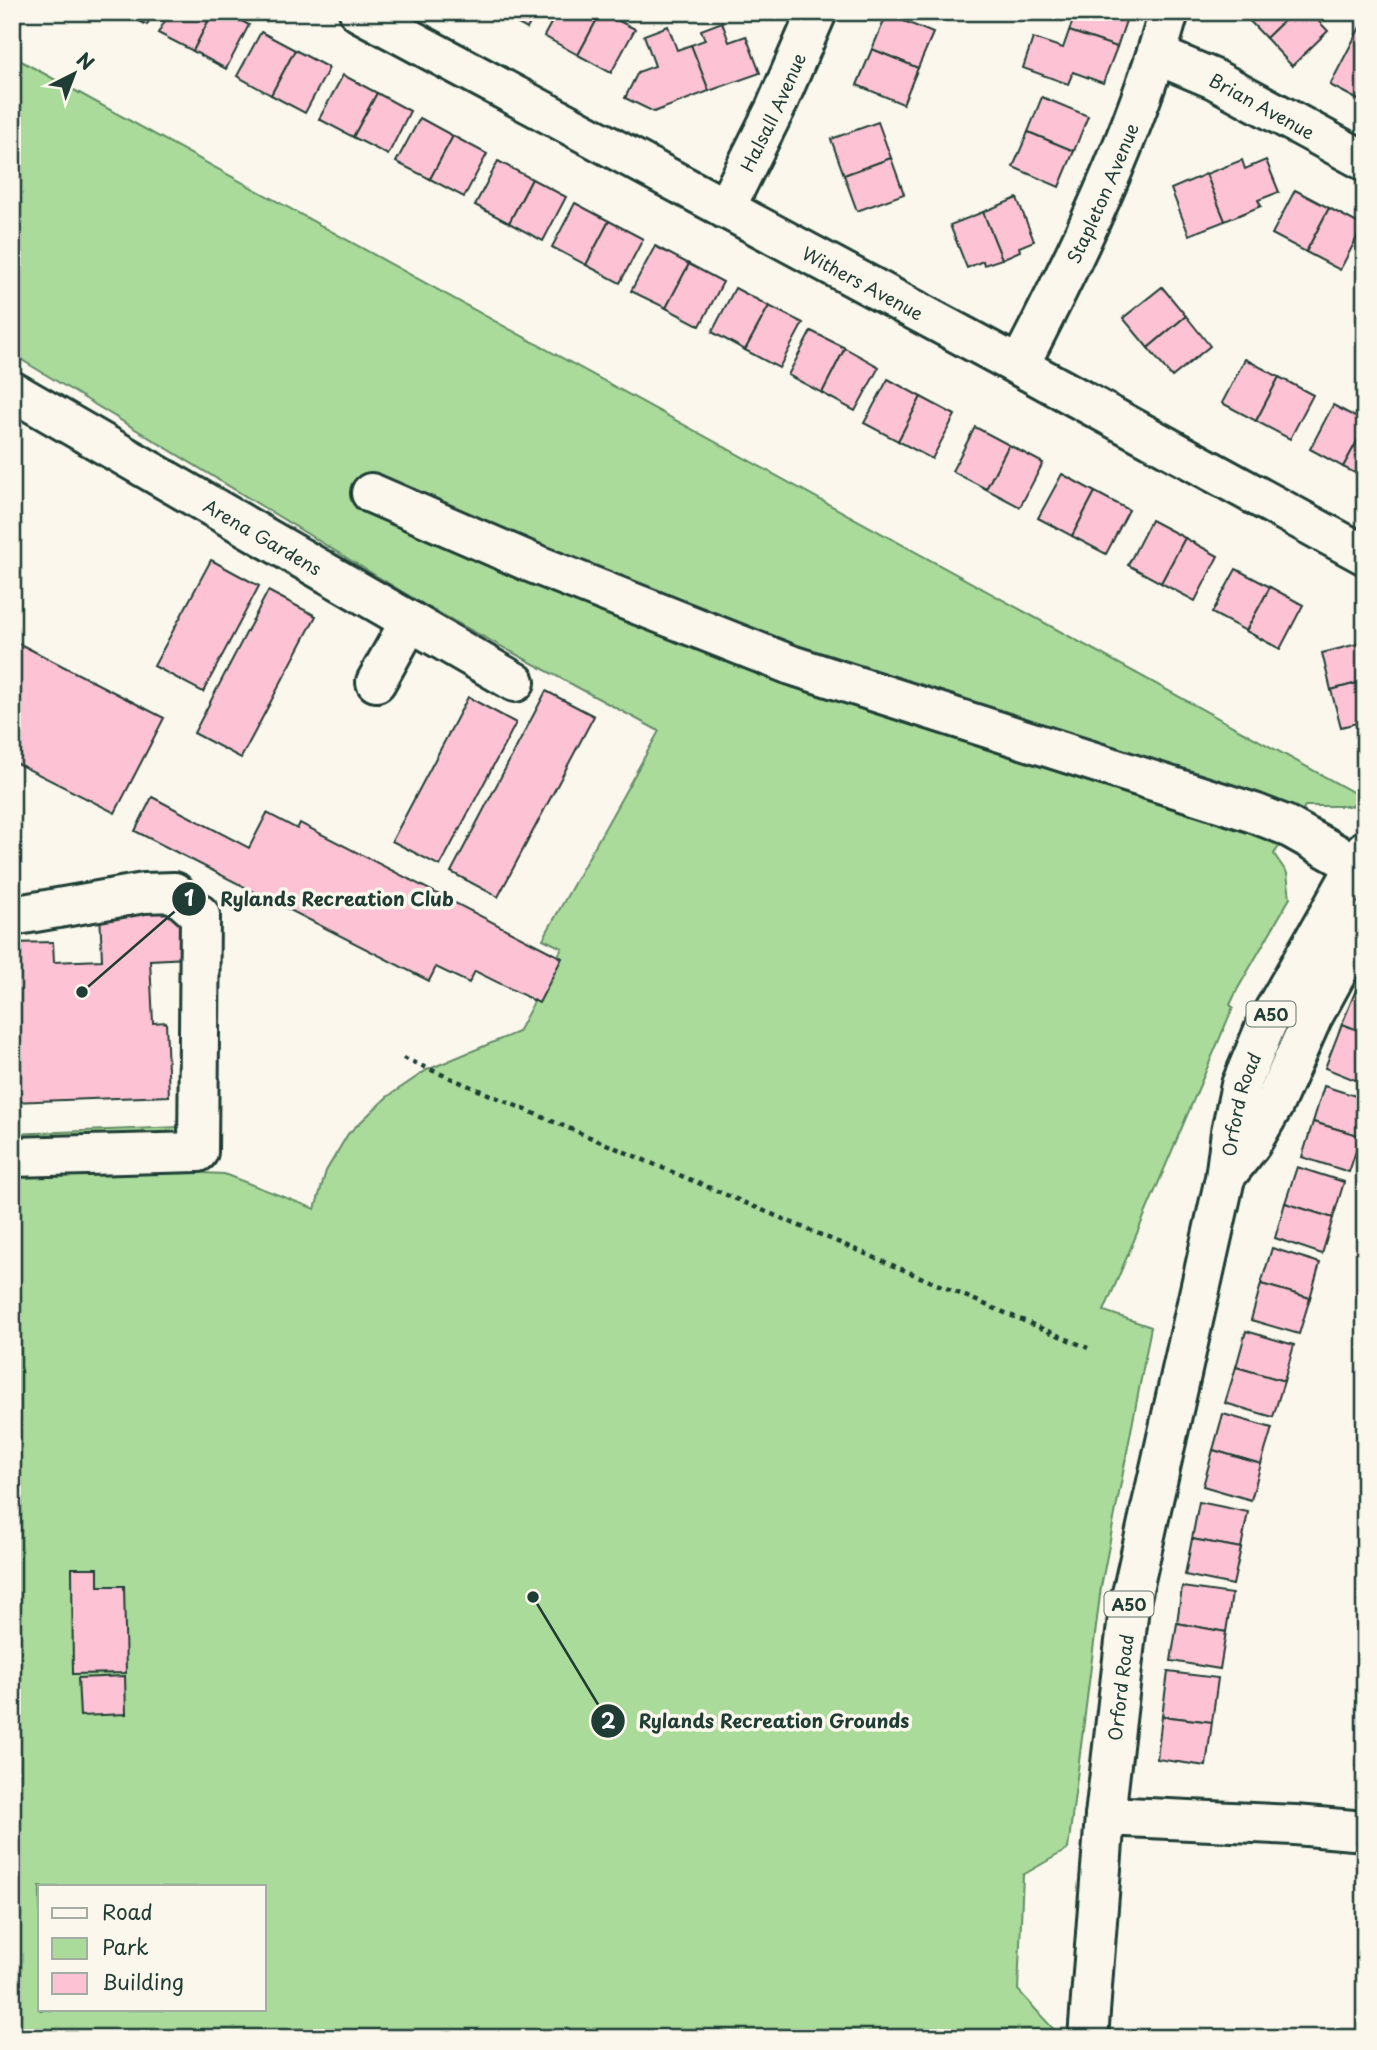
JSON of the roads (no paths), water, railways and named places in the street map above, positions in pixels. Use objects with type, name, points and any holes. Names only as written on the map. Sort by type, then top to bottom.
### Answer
[{"type":"street","name":"Withers Avenue","points":[[359,12],[1365,555]]},
{"type":"street","name":"Halsall Avenue","points":[[725,209],[775,109],[817,12]]},
{"type":"street","name":"Stapleton Avenue","points":[[1019,366],[1112,168],[1157,55],[1169,12]]},
{"type":"street","name":"Brian Avenue","points":[[1157,55],[1214,79],[1365,161]]},
{"type":"street","name":"Arena Gardens","points":[[12,391],[515,682]]},
{"type":"street","points":[[371,493],[530,562],[791,664],[1254,813],[1363,863]]},
{"type":"street","points":[[376,682],[410,621]]},
{"type":"street","name":"Orford Road","points":[[1088,2038],[1105,1816],[1129,1607],[1225,1178],[1241,1085],[1267,1023],[1363,863]]},
{"type":"street","points":[[12,915],[144,893],[174,892],[200,915],[201,974],[198,1152],[12,1157]]},
{"type":"street","name":"Orford Road","points":[[1225,1178],[1251,1144],[1273,1106],[1312,1018],[1365,921]]},
{"type":"street","points":[[1105,1816],[1365,1831]]},
{"type":"place","name":"Rylands Recreation Club","points":[[82,992]]},
{"type":"place","name":"Rylands Recreation Grounds","points":[[533,1597]]}]
